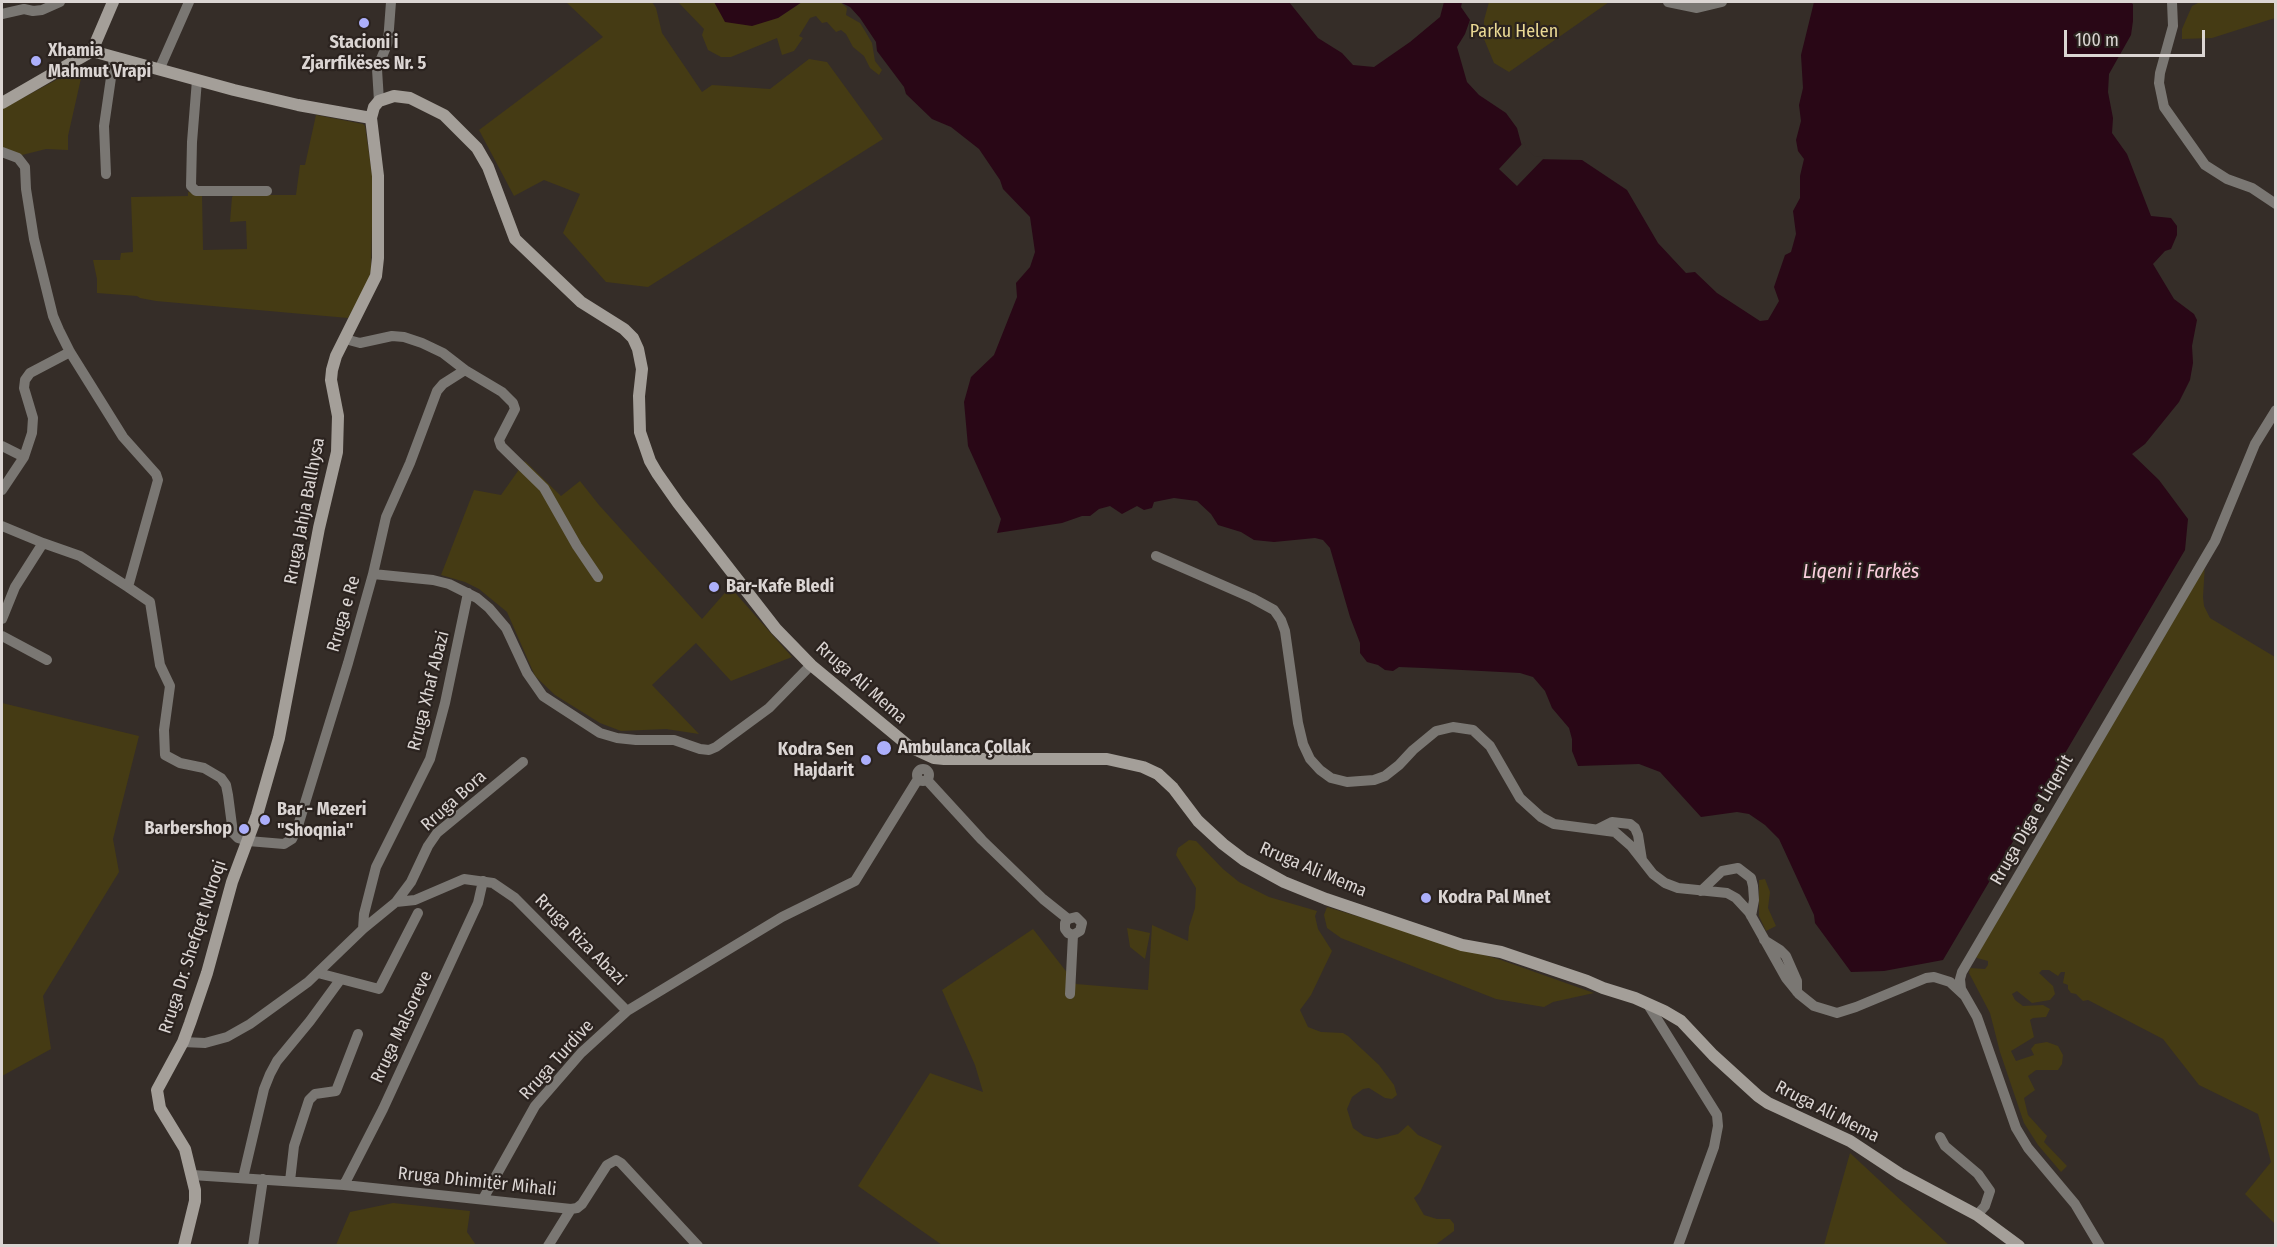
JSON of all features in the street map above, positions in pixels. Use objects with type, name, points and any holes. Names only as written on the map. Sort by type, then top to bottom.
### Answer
[{"type":"street","points":[[2,14],[24,9],[42,10],[60,2]]},
{"type":"street","points":[[2,103],[92,51],[113,2]]},
{"type":"street","points":[[159,70],[189,2]]},
{"type":"street","points":[[92,51],[298,105],[371,118],[374,107],[379,101],[377,69],[388,42],[391,2]]},
{"type":"street","points":[[1668,2],[1696,8],[1722,2]]},
{"type":"street","points":[[2172,2],[2173,26],[2159,83],[2164,107],[2205,165],[2227,179],[2252,188],[2276,204]]},
{"type":"street","points":[[106,174],[104,126],[114,57]]},
{"type":"street","points":[[197,80],[192,131],[191,186],[196,191],[267,191]]},
{"type":"street","name":"Rruga Ali Mema","points":[[379,101],[394,96],[410,99],[444,115],[477,148],[488,166],[515,239],[581,302],[624,328],[633,338],[642,369],[639,396],[640,432],[650,461],[678,503],[776,629],[811,665],[910,747],[927,755],[944,759],[1107,759],[1143,767],[1158,774],[1173,788],[1198,821],[1237,855],[1284,882],[1326,899],[1462,945],[1501,952],[1647,1003],[1681,1021],[1713,1055],[1768,1103],[1850,1141],[1900,1174],[1977,1215],[2019,1245]]},
{"type":"street","name":"Rruga Jahja Ballhysa","points":[[248,841],[279,738],[319,528],[335,464],[338,416],[331,380],[336,356],[377,273],[378,176],[371,118]]},
{"type":"street","points":[[2,152],[18,158],[25,167],[27,200],[34,239],[53,316],[69,352],[123,437],[156,474],[158,480],[128,587],[80,556],[2,525]]},
{"type":"street","points":[[345,339],[360,343],[381,336],[404,337],[436,349],[502,392],[515,406],[499,440],[501,446],[544,488],[598,578]]},
{"type":"street","points":[[2,490],[24,457],[30,440],[33,418],[24,388],[25,380],[30,374],[69,352]]},
{"type":"street","name":"Rruga e Re","points":[[248,841],[284,844],[292,839],[297,829],[373,574],[386,517],[410,463],[437,391],[443,384],[465,370]]},
{"type":"street","name":"Rruga Diga e Liqenit","points":[[1964,995],[1960,984],[1962,972],[2216,541],[2255,444],[2276,410]]},
{"type":"street","points":[[2,446],[24,457]]},
{"type":"street","points":[[2,619],[15,587],[43,543]]},
{"type":"street","points":[[1156,556],[1274,610],[1285,631],[1303,744],[1310,759],[1331,778],[1347,782],[1374,780],[1386,776],[1436,731],[1453,727],[1473,730],[1490,746],[1520,798],[1530,809],[1554,824],[1615,832],[1665,883],[1678,888],[1727,893],[1736,898],[1751,916],[1764,940],[1786,956],[1797,981],[1797,992],[1814,1006],[1837,1013],[1926,978],[1939,977],[1946,980],[1964,995],[1977,1017],[2016,1128],[2028,1148],[2075,1204],[2100,1245]]},
{"type":"street","points":[[373,574],[433,580],[468,593],[499,618],[527,674],[543,696],[600,733],[617,738],[674,740],[709,750],[769,708],[811,665]]},
{"type":"street","name":"Rruga Dr. Shefqet Ndroqi","points":[[128,587],[150,602],[160,665],[170,686],[164,730],[165,755],[180,763],[204,768],[221,778],[226,785],[233,833],[238,838],[248,841],[232,882],[207,973],[186,1020],[183,1042],[157,1090],[160,1108],[185,1149],[192,1175],[195,1201],[184,1245]]},
{"type":"street","name":"Rruga Xhaf Abazi","points":[[363,929],[364,914],[376,867],[430,759],[445,703],[468,593]]},
{"type":"street","points":[[2,636],[46,660]]},
{"type":"street","name":"Rruga Riza Abazi","points":[[483,880],[500,886],[515,898],[627,1011],[782,916],[855,881],[923,776],[927,755]]},
{"type":"street","name":"Rruga Bora","points":[[396,902],[411,882],[428,846],[437,834],[523,762]]},
{"type":"street","points":[[923,776],[982,840],[1043,899],[1068,919],[1076,917],[1082,923],[1080,931],[1073,935],[1070,994]]},
{"type":"street","points":[[1598,829],[1612,822],[1630,824],[1638,835],[1642,860]]},
{"type":"street","points":[[1701,891],[1722,871],[1738,868],[1751,878],[1754,900],[1751,916]]},
{"type":"street","points":[[183,1042],[205,1043],[227,1037],[282,1003],[396,902],[415,900],[464,879],[483,880]]},
{"type":"street","name":"Rruga Malsoreve","points":[[344,1185],[478,903],[483,880]]},
{"type":"street","points":[[318,973],[379,989],[418,913]]},
{"type":"street","points":[[243,1178],[264,1089],[270,1074],[277,1061],[340,980]]},
{"type":"street","points":[[1647,1003],[1717,1115],[1718,1126],[1714,1147],[1678,1245]]},
{"type":"street","name":"Rruga Turdive","points":[[483,1199],[535,1106],[581,1053],[627,1011]]},
{"type":"street","points":[[290,1181],[294,1146],[309,1100],[315,1094],[336,1091],[358,1034]]},
{"type":"street","points":[[1940,1137],[1945,1146],[1978,1174],[1990,1191],[1985,1206],[1977,1215]]},
{"type":"street","name":"Rruga Dhimitër Mihali","points":[[192,1175],[344,1185],[571,1209],[582,1204],[607,1165],[616,1160],[698,1245]]},
{"type":"street","points":[[253,1245],[263,1179]]},
{"type":"street","points":[[548,1245],[571,1209]]},
{"type":"green space","points":[[566,2],[652,2],[656,8],[662,33],[702,92],[712,85],[770,89],[809,59],[827,62],[883,139],[648,287],[606,282],[563,233],[580,194],[544,180],[514,196],[479,130],[603,37]]},
{"type":"green space","points":[[678,2],[714,2],[778,18],[802,2],[840,2],[847,8],[846,15],[860,23],[865,31],[872,43],[875,61],[882,70],[879,75],[870,68],[864,56],[853,47],[846,34],[841,30],[836,32],[827,22],[822,23],[816,16],[810,18],[799,36],[803,38],[794,51],[782,55],[777,38],[731,57],[721,57],[708,50],[702,35],[704,29]]},
{"type":"green space","name":"Parku Helen","points":[[1489,2],[1609,2],[1509,72],[1494,63],[1484,39],[1484,20]]},
{"type":"green space","points":[[2200,2],[2275,2],[2275,18],[2212,38],[2182,39],[2182,29],[2192,6]]},
{"type":"green space","points":[[84,65],[68,136],[68,150],[46,149],[22,155],[2,149],[2,109]]},
{"type":"green space","points":[[316,115],[365,126],[373,181],[371,271],[367,284],[348,318],[156,301],[137,296],[97,293],[93,260],[120,260],[121,253],[133,252],[131,197],[188,196],[188,192],[202,194],[203,250],[247,249],[246,221],[230,222],[232,197],[234,195],[296,195],[300,165],[305,165]]},
{"type":"green space","points":[[525,461],[561,496],[580,481],[702,619],[730,587],[792,657],[731,681],[696,643],[652,685],[699,734],[666,729],[621,731],[600,723],[555,695],[535,676],[507,612],[479,589],[441,575],[474,490],[501,495]]},
{"type":"green space","points":[[2205,563],[2203,597],[2204,606],[2210,618],[2275,657],[2275,1224],[2245,1194],[2271,1162],[2258,1114],[2199,1085],[2163,1039],[2071,993],[2068,985],[2063,983],[2065,972],[2061,972],[2058,976],[2049,970],[2042,970],[2039,973],[2053,986],[2055,994],[2050,1000],[2032,1003],[2017,991],[2012,994],[2015,1000],[2023,1006],[2043,1005],[2050,1009],[2046,1017],[2030,1020],[2034,1037],[2011,1051],[2016,1061],[2034,1055],[2031,1049],[2035,1044],[2047,1042],[2058,1046],[2063,1055],[2062,1064],[2058,1070],[2036,1070],[2028,1076],[2035,1090],[2024,1098],[2028,1115],[2047,1136],[2044,1142],[2067,1166],[2061,1172],[2038,1145],[2024,1123],[2000,1052],[1990,1013],[1969,973],[1970,968],[1985,969],[1988,965],[1988,961],[1975,956]]},
{"type":"green space","points":[[2,703],[139,736],[113,839],[119,872],[43,996],[51,1049],[2,1076]]},
{"type":"green space","points":[[1189,840],[1196,841],[1239,882],[1269,897],[1317,911],[1315,916],[1318,929],[1332,951],[1311,995],[1300,1010],[1308,1027],[1321,1032],[1343,1033],[1348,1036],[1379,1065],[1394,1085],[1397,1095],[1392,1099],[1385,1098],[1369,1088],[1363,1089],[1352,1097],[1347,1109],[1353,1128],[1364,1136],[1377,1139],[1398,1134],[1408,1125],[1418,1135],[1442,1146],[1420,1192],[1414,1198],[1424,1215],[1437,1219],[1450,1219],[1454,1224],[1454,1231],[1434,1246],[942,1245],[858,1186],[930,1073],[983,1092],[975,1065],[942,990],[1033,929],[1076,984],[1148,990],[1152,925],[1188,941],[1189,927],[1195,908],[1196,888],[1176,855],[1178,848]]},
{"type":"green space","points":[[1765,879],[1770,892],[1768,908],[1776,926],[1766,931],[1759,916],[1759,880]]},
{"type":"green space","points":[[1327,907],[1501,960],[1594,993],[1553,1002],[1544,1007],[1496,999],[1341,938],[1327,928],[1324,915]]},
{"type":"green space","points":[[1127,928],[1150,933],[1145,959],[1130,947]]},
{"type":"green space","points":[[1850,1153],[1949,1245],[1824,1245]]},
{"type":"green space","points":[[393,1203],[470,1211],[467,1232],[476,1245],[336,1245],[350,1212]]},
{"type":"water","points":[[714,2],[802,2],[778,18],[752,26],[725,22]]},
{"type":"water","name":"Liqeni i Farkës","points":[[840,2],[1289,2],[1318,38],[1342,53],[1353,65],[1374,67],[1410,42],[1440,17],[1444,2],[1462,2],[1461,7],[1470,20],[1457,47],[1467,82],[1479,95],[1506,113],[1517,128],[1523,150],[1533,159],[1582,160],[1627,190],[1658,243],[1686,273],[1695,272],[1717,293],[1760,321],[1768,320],[1779,301],[1774,287],[1785,255],[1791,252],[1796,234],[1793,211],[1800,198],[1800,176],[1804,159],[1798,151],[1796,140],[1801,121],[1799,105],[1803,88],[1801,55],[1814,2],[2130,2],[2133,4],[2131,35],[2109,74],[2108,92],[2113,118],[2112,133],[2127,154],[2151,216],[2171,218],[2177,226],[2177,235],[2171,249],[2165,251],[2153,264],[2174,299],[2194,314],[2197,320],[2192,346],[2193,363],[2190,380],[2179,402],[2145,444],[2132,454],[2159,480],[2188,519],[2185,550],[1943,960],[1884,971],[1851,972],[1815,923],[1814,915],[1779,839],[1765,825],[1749,814],[1737,812],[1701,817],[1660,772],[1639,764],[1578,766],[1572,751],[1569,728],[1552,708],[1545,691],[1533,677],[1520,673],[1424,668],[1399,667],[1393,671],[1367,662],[1360,653],[1360,643],[1330,548],[1323,540],[1315,538],[1274,542],[1254,540],[1241,532],[1218,525],[1211,514],[1197,501],[1174,498],[1154,502],[1152,508],[1144,510],[1137,506],[1122,514],[1110,506],[1099,509],[1090,516],[1082,516],[1062,523],[997,533],[1001,519],[968,446],[964,402],[971,377],[994,355],[1017,297],[1016,283],[1030,267],[1035,252],[1030,217],[1003,189],[1000,180],[979,149],[951,127],[932,119],[906,94],[904,87],[877,51],[876,42],[860,18],[850,7]]},
{"type":"pier","points":[[1524,142],[1526,148],[1534,156],[1545,157],[1517,186],[1499,169]]},
{"type":"place","name":"Stacioni i Zjarrfikëses Nr. 5","points":[[364,23]]},
{"type":"place","name":"Xhamia Mahmut Vrapi","points":[[36,61]]},
{"type":"place","name":"Bar-Kafe Bledi","points":[[714,587]]},
{"type":"place","name":"Ambulanca Çollak","points":[[884,748]]},
{"type":"place","name":"Kodra Sen Hajdarit","points":[[866,760]]},
{"type":"place","name":"Bar - Mezeri \"Shoqnia\"","points":[[265,820]]},
{"type":"place","name":"Barbershop","points":[[244,829]]},
{"type":"place","name":"Kodra Pal Mnet","points":[[1426,898]]}]
